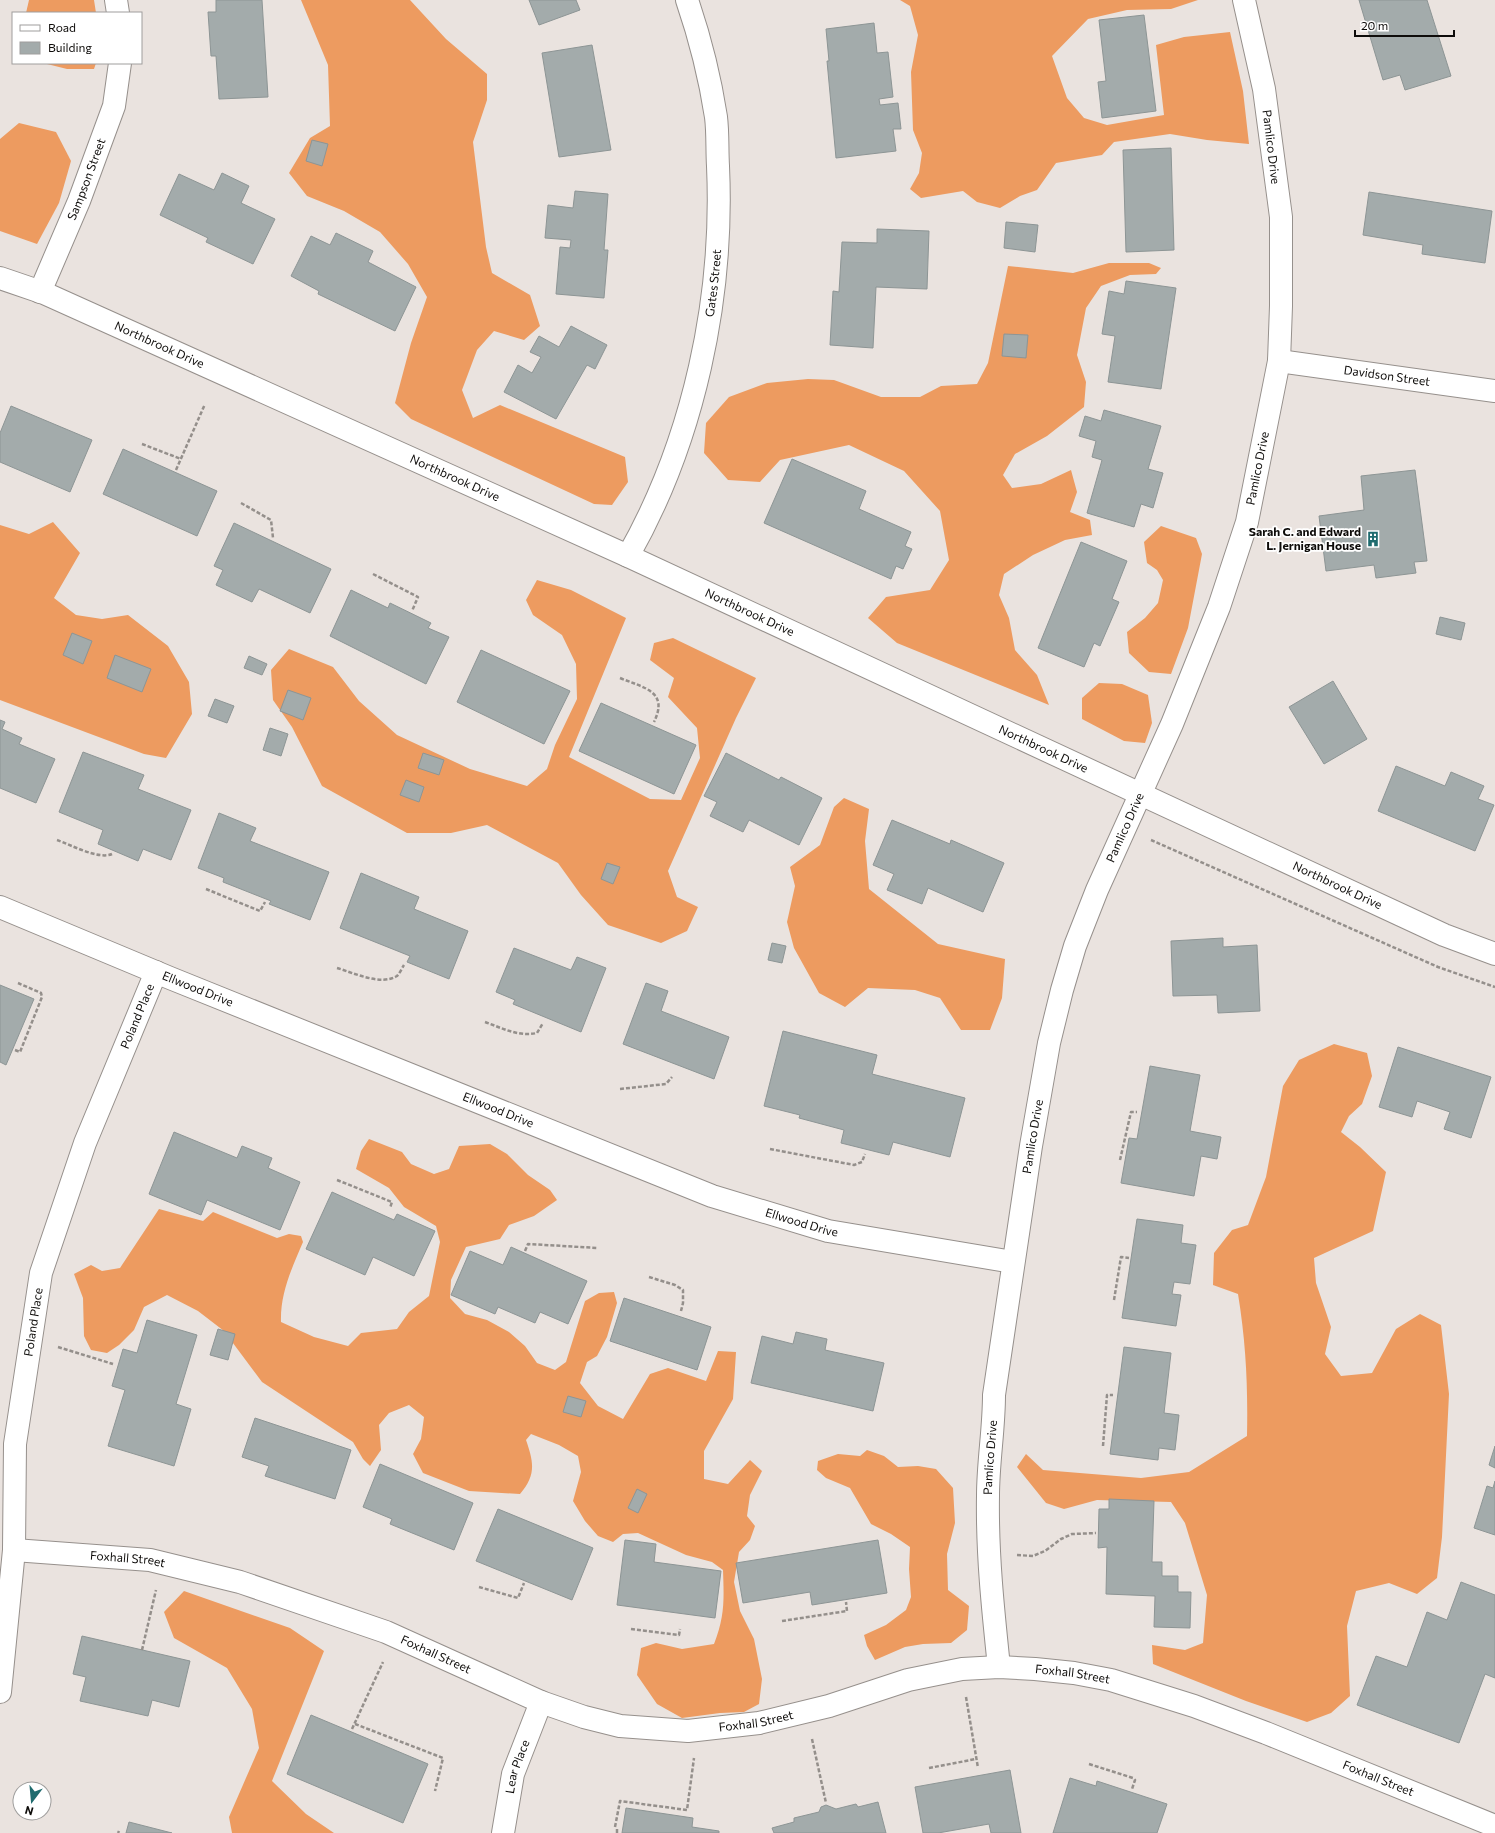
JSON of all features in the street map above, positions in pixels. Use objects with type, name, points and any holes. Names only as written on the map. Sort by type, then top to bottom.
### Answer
[{"type":"street","points":[[116,0],[118,12]]},
{"type":"street","name":"Gates Street","points":[[628,556],[643,529],[666,473],[693,393],[707,331],[717,256],[720,196],[716,118],[703,55],[687,0]]},
{"type":"street","name":"Pamlico Drive","points":[[999,1667],[992,1608],[988,1495],[994,1416],[994,1395],[1013,1262],[1047,1057],[1062,990],[1075,946],[1097,890],[1142,794],[1172,724],[1219,607],[1247,522],[1279,361],[1281,306],[1281,217],[1264,89],[1244,0]]},
{"type":"street","name":"Sampson Street","points":[[40,292],[79,201],[114,106],[120,64]]},
{"type":"street","name":"Northbrook Drive","points":[[0,278],[40,292],[628,556],[1444,935],[1495,954]]},
{"type":"street","name":"Davidson Street","points":[[1279,361],[1495,391]]},
{"type":"street","name":"Ellwood Drive","points":[[0,907],[156,972],[712,1196],[828,1231],[1013,1262]]},
{"type":"street","name":"Poland Place","points":[[0,1692],[14,1550],[15,1444],[41,1273],[85,1143],[156,972]]},
{"type":"street","name":"Foxhall Street","points":[[14,1550],[150,1560],[240,1582],[394,1636],[541,1702],[584,1717],[620,1726],[688,1731],[759,1723],[828,1706],[908,1680],[962,1669],[999,1667],[1074,1673],[1131,1685],[1194,1706],[1266,1733],[1495,1826]]},
{"type":"street","name":"Lear Place","points":[[502,1833],[513,1774],[541,1702]]},
{"type":"path","points":[[176,470],[205,404]]},
{"type":"path","points":[[142,444],[181,459]]},
{"type":"path","points":[[240,503],[272,520],[273,538]]},
{"type":"path","points":[[372,574],[418,597],[412,611]]},
{"type":"path","points":[[620,678],[652,691],[657,697],[659,711],[654,722]]},
{"type":"path","points":[[1149,839],[1438,967],[1495,988]]},
{"type":"path","points":[[57,840],[97,855],[108,856],[112,854]]},
{"type":"path","points":[[206,889],[260,911],[266,902]]},
{"type":"path","points":[[337,968],[372,978],[386,980],[398,975],[404,965]]},
{"type":"path","points":[[15,1050],[20,1052],[42,997],[41,992],[18,983]]},
{"type":"path","points":[[485,1022],[517,1034],[528,1035],[537,1033],[543,1023]]},
{"type":"path","points":[[620,1089],[666,1084],[672,1077]]},
{"type":"path","points":[[1120,1160],[1131,1112],[1137,1112]]},
{"type":"path","points":[[770,1148],[854,1165],[862,1162],[865,1154]]},
{"type":"path","points":[[337,1180],[392,1202],[390,1208]]},
{"type":"path","points":[[525,1251],[528,1244],[598,1248]]},
{"type":"path","points":[[1114,1300],[1121,1257],[1129,1258]]},
{"type":"path","points":[[649,1277],[675,1285],[683,1290],[683,1303],[681,1311]]},
{"type":"path","points":[[30,1338],[113,1364]]},
{"type":"path","points":[[1103,1446],[1107,1395],[1114,1395]]},
{"type":"path","points":[[990,1554],[1033,1556],[1045,1551],[1060,1539],[1072,1534],[1096,1533]]},
{"type":"path","points":[[142,1650],[162,1563]]},
{"type":"path","points":[[479,1587],[518,1598],[524,1583]]},
{"type":"path","points":[[782,1621],[847,1611],[846,1602]]},
{"type":"path","points":[[631,1629],[679,1635],[680,1629]]},
{"type":"path","points":[[352,1729],[394,1636]]},
{"type":"path","points":[[962,1669],[978,1768]]},
{"type":"path","points":[[802,1713],[811,1734],[826,1803]]},
{"type":"path","points":[[355,1724],[443,1758],[435,1791]]},
{"type":"path","points":[[616,1833],[620,1801],[687,1810],[699,1730]]},
{"type":"path","points":[[929,1768],[976,1759]]},
{"type":"path","points":[[1089,1764],[1133,1778],[1135,1780],[1132,1788]]},
{"type":"shaded area","points":[[29,0],[94,0],[96,12],[26,12]]},
{"type":"shaded area","points":[[301,0],[410,0],[446,39],[487,74],[487,100],[473,142],[486,247],[492,273],[530,295],[540,326],[524,340],[494,331],[477,350],[462,390],[473,418],[500,405],[625,457],[628,482],[612,505],[594,504],[411,419],[395,403],[411,343],[427,297],[408,264],[380,232],[344,211],[307,196],[289,173],[310,138],[330,126],[328,65]]},
{"type":"shaded area","points":[[900,0],[1198,0],[1171,9],[1127,10],[1088,19],[1052,56],[1067,98],[1084,118],[1107,125],[1164,115],[1156,45],[1184,37],[1230,32],[1243,91],[1249,144],[1207,140],[1170,134],[1114,142],[1102,155],[1056,163],[1037,190],[1020,196],[1000,208],[977,202],[963,191],[921,198],[910,189],[919,173],[922,153],[913,130],[911,72],[918,35],[910,6]]},
{"type":"shaded area","points":[[47,64],[96,64],[94,69],[67,69]]},
{"type":"shaded area","points":[[19,123],[56,132],[71,161],[59,203],[37,244],[0,231],[0,139]]},
{"type":"shaded area","points":[[1109,263],[1149,263],[1161,268],[1156,274],[1130,275],[1101,286],[1086,308],[1077,355],[1086,382],[1084,407],[1047,436],[1015,454],[1003,475],[1012,488],[1041,484],[1071,470],[1077,492],[1070,512],[1090,520],[1092,535],[1065,540],[1033,555],[1004,574],[999,595],[1009,618],[1015,650],[1037,675],[1049,705],[897,643],[868,618],[886,597],[930,590],[949,560],[940,511],[904,471],[849,445],[780,460],[760,482],[728,480],[704,453],[706,423],[729,397],[767,383],[808,379],[834,380],[881,397],[920,397],[941,386],[977,384],[988,363],[1008,266],[1073,273]]},
{"type":"shaded area","points":[[53,522],[80,553],[54,598],[76,615],[102,619],[128,615],[168,646],[189,682],[192,714],[166,758],[144,754],[0,700],[0,525],[29,534]]},
{"type":"shaded area","points":[[1161,526],[1196,538],[1202,554],[1188,628],[1171,674],[1149,672],[1129,653],[1127,632],[1145,618],[1158,603],[1163,580],[1157,570],[1147,563],[1144,542]]},
{"type":"shaded area","points":[[537,580],[571,590],[626,618],[569,757],[650,799],[681,800],[700,758],[697,728],[668,697],[674,678],[650,660],[654,643],[673,638],[756,678],[736,718],[668,871],[677,897],[698,907],[687,931],[661,943],[608,925],[581,895],[558,863],[487,825],[451,833],[407,833],[322,786],[292,727],[273,700],[271,670],[289,649],[333,667],[359,701],[397,735],[470,769],[527,786],[547,769],[555,745],[577,699],[576,664],[562,635],[533,615],[526,600]]},
{"type":"shaded area","points":[[1099,683],[1122,684],[1148,695],[1152,723],[1145,743],[1124,741],[1082,719],[1082,698]]},
{"type":"shaded area","points":[[844,798],[869,809],[865,841],[869,889],[938,944],[1005,959],[1002,998],[990,1030],[961,1030],[940,998],[915,990],[868,988],[845,1007],[819,993],[794,948],[787,922],[795,886],[790,867],[820,845],[834,807]]},
{"type":"shaded area","points":[[1334,1044],[1367,1053],[1372,1076],[1362,1104],[1349,1116],[1341,1132],[1360,1147],[1386,1172],[1373,1231],[1314,1258],[1316,1283],[1331,1327],[1325,1354],[1341,1376],[1372,1373],[1396,1329],[1420,1314],[1441,1325],[1449,1394],[1442,1537],[1437,1578],[1417,1594],[1389,1583],[1356,1591],[1347,1626],[1350,1696],[1331,1713],[1307,1722],[1246,1701],[1153,1664],[1152,1645],[1185,1650],[1203,1643],[1207,1595],[1185,1523],[1171,1502],[1097,1500],[1064,1509],[1046,1503],[1017,1467],[1026,1454],[1043,1470],[1141,1478],[1189,1472],[1247,1436],[1246,1365],[1238,1294],[1213,1285],[1214,1253],[1232,1230],[1248,1225],[1266,1177],[1283,1086],[1299,1060]]},
{"type":"shaded area","points":[[369,1139],[402,1152],[411,1164],[434,1174],[449,1169],[459,1146],[490,1144],[507,1154],[528,1175],[550,1190],[557,1200],[534,1216],[509,1225],[500,1239],[466,1247],[451,1280],[450,1298],[465,1314],[487,1320],[509,1332],[525,1346],[537,1363],[555,1370],[566,1362],[585,1301],[599,1293],[614,1292],[617,1303],[607,1337],[597,1356],[587,1362],[580,1383],[598,1406],[623,1419],[650,1374],[668,1368],[706,1381],[718,1351],[736,1352],[733,1399],[704,1451],[704,1479],[728,1484],[750,1460],[762,1471],[750,1495],[747,1516],[755,1526],[750,1540],[739,1552],[734,1582],[740,1611],[754,1639],[762,1679],[759,1704],[744,1712],[720,1713],[682,1718],[657,1704],[637,1675],[641,1648],[656,1643],[682,1649],[714,1644],[722,1616],[724,1590],[723,1570],[712,1562],[686,1555],[638,1533],[623,1534],[613,1542],[598,1536],[585,1521],[573,1501],[581,1472],[578,1456],[559,1445],[531,1434],[526,1440],[531,1455],[532,1468],[529,1481],[520,1494],[469,1491],[423,1473],[413,1454],[421,1439],[424,1417],[409,1405],[389,1413],[379,1425],[381,1450],[370,1466],[363,1459],[353,1442],[262,1382],[224,1331],[198,1311],[167,1295],[144,1307],[134,1330],[119,1345],[107,1353],[91,1350],[84,1336],[83,1298],[74,1274],[91,1265],[102,1271],[120,1268],[159,1209],[203,1221],[213,1212],[277,1238],[289,1234],[301,1236],[303,1242],[291,1271],[282,1301],[281,1322],[314,1337],[348,1346],[361,1333],[397,1329],[409,1312],[429,1296],[440,1242],[436,1226],[404,1207],[389,1188],[356,1169],[361,1151]]},
{"type":"shaded area","points":[[867,1450],[884,1456],[898,1467],[918,1466],[936,1469],[953,1488],[955,1523],[947,1554],[948,1590],[969,1606],[967,1630],[951,1643],[923,1644],[905,1647],[875,1660],[867,1646],[864,1635],[886,1625],[906,1610],[911,1597],[909,1569],[910,1547],[891,1534],[871,1524],[850,1488],[826,1478],[817,1470],[818,1461],[838,1454],[860,1456]]},
{"type":"shaded area","points":[[184,1591],[290,1628],[324,1651],[272,1781],[306,1814],[334,1833],[232,1833],[229,1817],[259,1748],[252,1709],[227,1668],[174,1638],[164,1612]]},
{"type":"building","points":[[216,0],[262,0],[268,97],[219,99],[216,56],[211,56],[208,12],[216,12]]},
{"type":"building","points":[[529,0],[576,0],[580,10],[539,25]]},
{"type":"building","points":[[1359,0],[1427,0],[1451,76],[1405,90],[1400,75],[1383,80]]},
{"type":"building","points":[[1144,15],[1156,111],[1102,118],[1098,82],[1106,81],[1099,20]]},
{"type":"building","points":[[874,23],[877,53],[888,52],[893,97],[879,99],[880,105],[898,103],[901,129],[893,129],[896,151],[836,158],[827,61],[829,61],[826,29]]},
{"type":"building","points":[[592,45],[611,150],[559,157],[542,53]]},
{"type":"building","points":[[312,140],[328,144],[322,166],[306,161]]},
{"type":"building","points":[[1171,148],[1174,250],[1126,252],[1123,150]]},
{"type":"building","points":[[222,173],[249,186],[241,203],[275,219],[253,264],[206,242],[208,238],[160,215],[179,174],[214,190]]},
{"type":"building","points":[[575,191],[608,194],[604,250],[608,250],[604,298],[556,294],[560,247],[570,248],[571,240],[545,238],[548,205],[573,208]]},
{"type":"building","points":[[1369,192],[1492,211],[1485,263],[1422,254],[1423,245],[1363,235]]},
{"type":"building","points":[[1006,222],[1038,225],[1035,252],[1004,248]]},
{"type":"building","points":[[877,229],[929,231],[927,289],[876,287],[873,348],[830,345],[833,291],[839,292],[842,242],[877,243]]},
{"type":"building","points":[[336,233],[373,251],[368,262],[416,287],[395,331],[318,294],[319,291],[291,276],[311,236],[330,245]]},
{"type":"building","points":[[1126,281],[1176,288],[1161,389],[1108,382],[1115,336],[1102,334],[1109,291],[1124,294]]},
{"type":"building","points":[[571,326],[607,345],[595,369],[587,365],[556,419],[504,392],[518,365],[532,373],[541,357],[530,352],[539,336],[559,347]]},
{"type":"building","points":[[1004,334],[1028,335],[1026,358],[1002,356]]},
{"type":"building","points":[[11,406],[92,440],[70,492],[0,462],[0,433]]},
{"type":"building","points":[[1104,410],[1161,426],[1148,469],[1163,473],[1153,508],[1141,504],[1134,527],[1087,513],[1102,460],[1092,457],[1096,441],[1079,436],[1085,416],[1101,421]]},
{"type":"building","points":[[123,449],[217,491],[197,536],[103,494]]},
{"type":"building","points":[[792,459],[866,491],[859,509],[911,532],[905,546],[912,549],[903,569],[896,566],[891,579],[764,523]]},
{"type":"building","name":"Sarah C. and Edward L. Jernigan House","points":[[1415,470],[1427,561],[1414,562],[1416,573],[1376,578],[1374,565],[1326,571],[1319,516],[1364,510],[1361,476]]},
{"type":"building","points":[[234,523],[331,569],[310,613],[259,589],[252,602],[216,585],[223,570],[214,566]]},
{"type":"building","points":[[1081,542],[1127,561],[1112,599],[1119,602],[1100,646],[1094,643],[1084,667],[1038,648]]},
{"type":"building","points":[[351,590],[388,608],[390,603],[431,623],[428,628],[449,637],[426,684],[330,636]]},
{"type":"building","points":[[1440,617],[1465,623],[1461,640],[1436,634]]},
{"type":"building","points":[[72,633],[92,641],[83,664],[63,655]]},
{"type":"building","points":[[481,650],[570,691],[544,744],[457,702]]},
{"type":"building","points":[[115,655],[151,669],[142,692],[107,678]]},
{"type":"building","points":[[249,656],[267,664],[262,675],[244,668]]},
{"type":"building","points":[[1333,681],[1367,739],[1324,764],[1289,707]]},
{"type":"building","points":[[288,690],[311,698],[303,720],[280,711]]},
{"type":"building","points":[[215,699],[234,706],[227,723],[208,716]]},
{"type":"building","points":[[601,703],[696,745],[674,794],[579,751]]},
{"type":"building","points":[[0,720],[5,722],[2,729],[22,738],[19,744],[55,759],[36,803],[0,788]]},
{"type":"building","points":[[270,728],[288,734],[281,756],[263,750]]},
{"type":"building","points":[[83,752],[144,775],[138,789],[191,810],[171,860],[143,849],[138,861],[98,844],[103,830],[59,812]]},
{"type":"building","points":[[423,753],[444,760],[439,775],[418,768]]},
{"type":"building","points":[[726,753],[779,780],[781,777],[822,798],[799,845],[749,820],[743,832],[710,816],[717,802],[704,796]]},
{"type":"building","points":[[1396,766],[1445,786],[1451,772],[1484,786],[1478,799],[1494,805],[1475,851],[1378,811]]},
{"type":"building","points":[[406,780],[424,787],[419,802],[400,795]]},
{"type":"building","points":[[219,813],[256,828],[250,841],[329,872],[310,920],[269,904],[271,901],[223,882],[224,878],[198,868]]},
{"type":"building","points":[[892,820],[950,844],[951,840],[1004,863],[983,912],[928,888],[922,904],[887,890],[894,874],[873,865]]},
{"type":"building","points":[[607,863],[620,867],[613,884],[601,879]]},
{"type":"building","points":[[361,873],[419,897],[414,909],[468,931],[449,979],[407,962],[410,956],[340,928]]},
{"type":"building","points":[[1223,938],[1223,947],[1257,945],[1260,1011],[1218,1013],[1217,995],[1173,996],[1171,941]]},
{"type":"building","points":[[772,943],[786,946],[782,963],[768,960]]},
{"type":"building","points":[[514,948],[571,970],[577,957],[606,968],[581,1032],[513,1004],[515,1000],[496,992]]},
{"type":"building","points":[[646,983],[668,991],[661,1011],[729,1037],[714,1079],[623,1044]]},
{"type":"building","points":[[0,985],[34,999],[6,1065],[0,1062]]},
{"type":"building","points":[[783,1031],[877,1055],[872,1074],[965,1098],[950,1157],[893,1142],[889,1155],[841,1143],[844,1130],[799,1118],[800,1115],[764,1106]]},
{"type":"building","points":[[1398,1047],[1491,1077],[1471,1138],[1444,1129],[1450,1112],[1417,1101],[1412,1117],[1379,1107]]},
{"type":"building","points":[[1150,1066],[1200,1075],[1190,1131],[1221,1137],[1217,1159],[1201,1156],[1194,1196],[1121,1183],[1129,1138],[1137,1139]]},
{"type":"building","points":[[174,1132],[237,1158],[242,1146],[272,1158],[268,1168],[300,1182],[280,1230],[207,1200],[201,1215],[149,1194]]},
{"type":"building","points":[[332,1192],[394,1220],[397,1214],[435,1231],[414,1276],[373,1257],[365,1275],[306,1249]]},
{"type":"building","points":[[1137,1219],[1183,1225],[1181,1243],[1196,1245],[1190,1284],[1174,1282],[1172,1294],[1181,1295],[1176,1326],[1122,1318]]},
{"type":"building","points":[[511,1247],[587,1281],[568,1324],[540,1312],[535,1323],[498,1307],[495,1314],[451,1295],[470,1251],[503,1265]]},
{"type":"building","points":[[624,1298],[711,1327],[697,1370],[610,1341]]},
{"type":"building","points":[[147,1320],[197,1335],[176,1404],[191,1409],[174,1466],[108,1446],[125,1390],[112,1386],[123,1349],[137,1353]]},
{"type":"building","points":[[218,1329],[235,1334],[228,1360],[210,1355]]},
{"type":"building","points":[[796,1332],[827,1339],[825,1350],[884,1363],[873,1411],[751,1383],[762,1336],[793,1344]]},
{"type":"building","points":[[1124,1347],[1171,1353],[1164,1413],[1179,1415],[1175,1450],[1159,1448],[1158,1460],[1110,1454]]},
{"type":"building","points":[[568,1396],[586,1401],[581,1417],[563,1412]]},
{"type":"building","points":[[255,1418],[351,1450],[335,1499],[265,1476],[269,1466],[242,1457]]},
{"type":"building","points":[[1495,1446],[1495,1468],[1489,1465]]},
{"type":"building","points":[[380,1464],[473,1503],[454,1550],[390,1524],[392,1519],[363,1507]]},
{"type":"building","points":[[1495,1481],[1495,1535],[1474,1528],[1487,1486],[1493,1488]]},
{"type":"building","points":[[637,1489],[647,1494],[638,1513],[628,1508]]},
{"type":"building","points":[[1109,1499],[1154,1501],[1152,1562],[1162,1562],[1162,1576],[1178,1576],[1178,1592],[1191,1592],[1190,1628],[1154,1627],[1155,1596],[1106,1594],[1107,1547],[1098,1548],[1099,1509],[1109,1509]]},
{"type":"building","points":[[498,1509],[593,1548],[572,1600],[476,1561]]},
{"type":"building","points":[[625,1540],[656,1544],[654,1562],[721,1571],[715,1618],[617,1605]]},
{"type":"building","points":[[878,1540],[887,1593],[812,1605],[810,1592],[743,1603],[736,1563]]},
{"type":"building","points":[[1461,1582],[1495,1595],[1495,1678],[1485,1674],[1459,1743],[1357,1705],[1376,1656],[1407,1667],[1427,1612],[1447,1620]]},
{"type":"building","points":[[82,1636],[190,1661],[179,1707],[152,1700],[148,1716],[80,1701],[86,1677],[73,1674]]},
{"type":"building","points":[[311,1715],[428,1764],[403,1823],[287,1774]]},
{"type":"building","points":[[1010,1770],[1021,1833],[991,1833],[989,1824],[938,1833],[923,1833],[915,1787]]},
{"type":"building","points":[[1070,1778],[1096,1786],[1097,1781],[1167,1804],[1157,1833],[1053,1833]]},
{"type":"building","points":[[878,1802],[886,1833],[774,1833],[772,1828],[794,1822],[794,1818],[819,1812],[821,1807],[826,1805],[836,1809],[856,1804],[858,1807]]},
{"type":"building","points":[[626,1808],[693,1818],[692,1827],[719,1831],[719,1833],[622,1833]]},
{"type":"building","points":[[129,1822],[172,1833],[126,1833]]},
{"type":"place","name":"Sarah C. and Edward L. Jernigan House","points":[[1373,539]]}]
